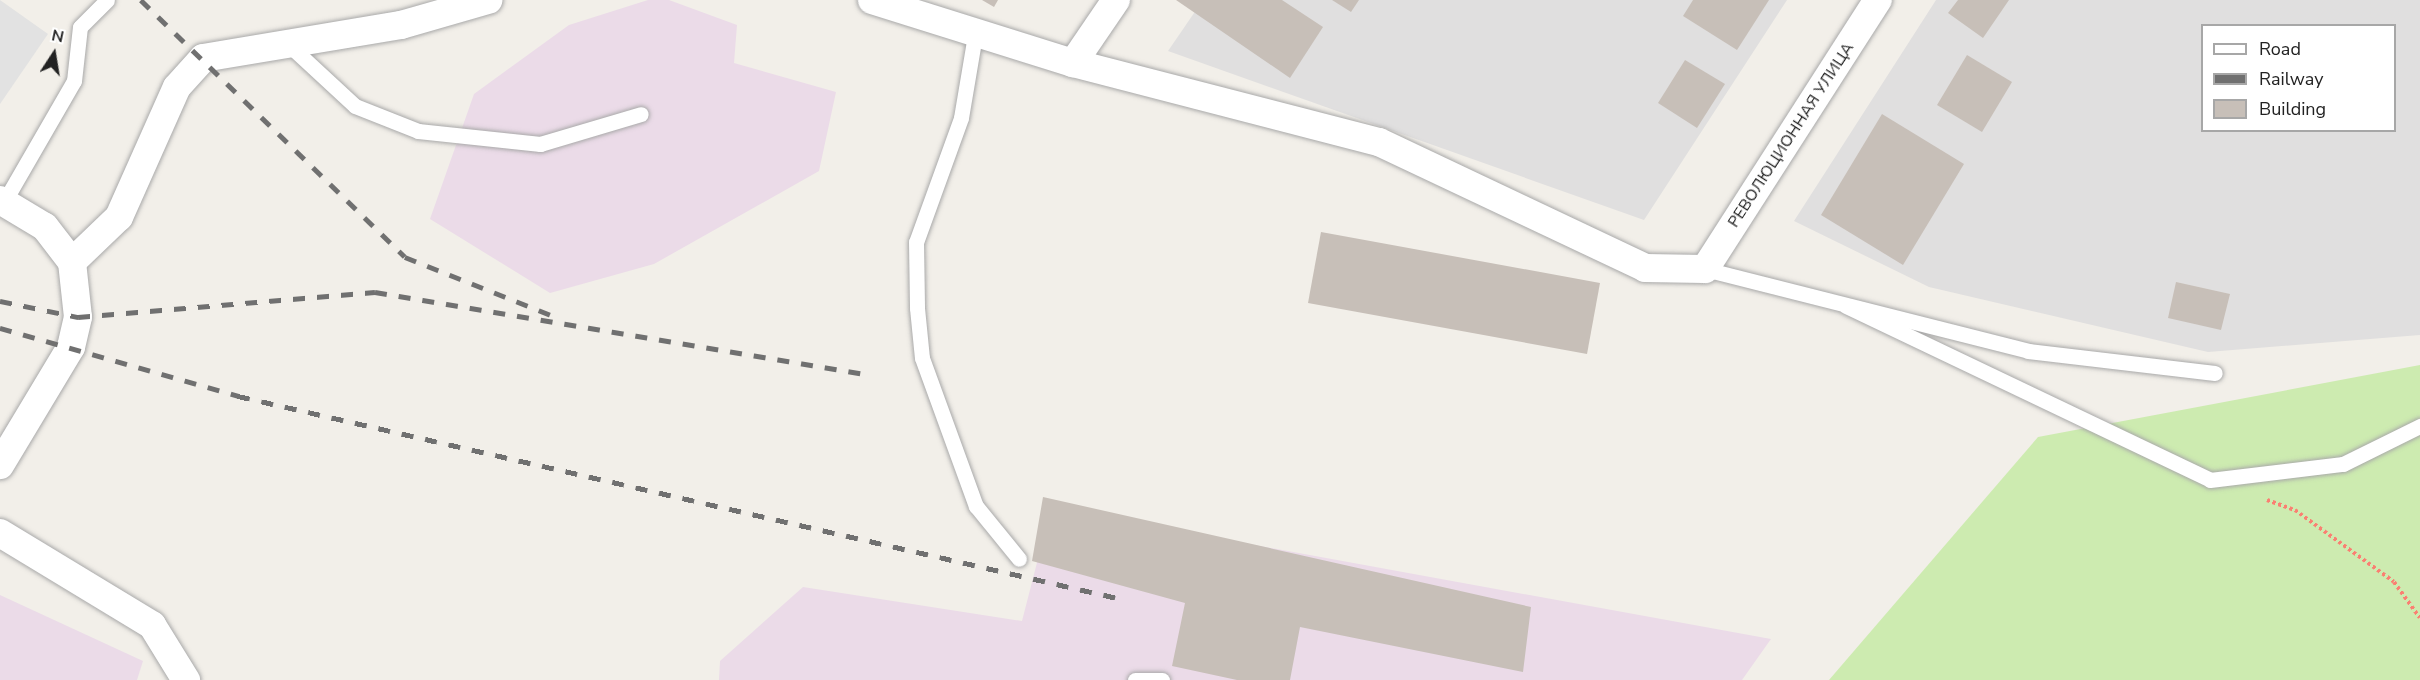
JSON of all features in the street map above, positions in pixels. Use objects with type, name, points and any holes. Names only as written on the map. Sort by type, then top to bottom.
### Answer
[{"type":"street","points":[[72,262],[119,217],[177,87],[203,58],[401,25],[488,0]]},
{"type":"street","points":[[872,0],[975,35],[1073,63],[1379,142],[1645,268],[1705,269]]},
{"type":"street","points":[[1073,63],[1116,0]]},
{"type":"street","name":"РЕВОЛЮЦИОННАЯ УЛИЦА","points":[[1705,269],[1878,0]]},
{"type":"street","points":[[0,465],[71,347],[78,317],[72,262],[45,227],[2,201]]},
{"type":"street","points":[[0,533],[152,625],[186,680]]},
{"type":"lane","points":[[2,201],[74,81],[80,27],[107,0]]},
{"type":"lane","points":[[975,35],[961,118],[916,242],[917,308],[922,358],[976,506],[1019,560]]},
{"type":"lane","points":[[287,43],[355,106],[418,131],[540,144],[641,114]]},
{"type":"lane","points":[[1705,269],[2028,351],[2215,373]]},
{"type":"lane","points":[[1846,306],[2210,480],[2343,464],[2420,426]]},
{"type":"lane","points":[[1135,680],[1162,680]]},
{"type":"path","points":[[2263,499],[2295,510],[2394,582],[2420,618]]},
{"type":"shaded area","points":[[0,0],[48,34],[0,104]]},
{"type":"shaded area","points":[[648,0],[669,0],[737,25],[734,63],[836,92],[819,171],[654,264],[550,293],[430,219],[474,94],[569,25]]},
{"type":"shaded area","points":[[1203,0],[1787,0],[1644,220],[1168,51]]},
{"type":"shaded area","points":[[1936,0],[2420,0],[2420,335],[2208,352],[1929,287],[1794,221]]},
{"type":"shaded area","points":[[1051,508],[1771,639],[1742,680],[719,680],[720,661],[803,587],[1022,621]]},
{"type":"shaded area","points":[[0,595],[143,661],[137,680],[0,680]]},
{"type":"green space","points":[[2420,365],[2420,680],[1829,680],[2038,437]]},
{"type":"building","points":[[982,0],[998,0],[994,7]]},
{"type":"building","points":[[1176,0],[1282,0],[1323,27],[1290,78]]},
{"type":"building","points":[[1332,0],[1359,0],[1351,12]]},
{"type":"building","points":[[1693,0],[1769,0],[1737,50],[1683,16]]},
{"type":"building","points":[[1958,0],[2009,0],[1983,38],[1948,13]]},
{"type":"building","points":[[1967,55],[2012,82],[1982,132],[1937,105]]},
{"type":"building","points":[[1685,60],[1725,84],[1697,128],[1658,103]]},
{"type":"building","points":[[1882,114],[1964,164],[1903,265],[1821,215]]},
{"type":"building","points":[[1321,232],[1600,283],[1587,354],[1308,303]]},
{"type":"building","points":[[2176,282],[2230,294],[2221,330],[2168,318]]},
{"type":"building","points":[[1043,497],[1531,607],[1523,672],[1300,627],[1290,680],[1237,680],[1172,666],[1185,603],[1032,561]]},
{"type":"railway","points":[[141,0],[405,257],[551,315]]},
{"type":"railway","points":[[0,301],[78,317],[375,292],[863,374]]},
{"type":"railway","points":[[0,328],[238,396],[1117,598]]}]
